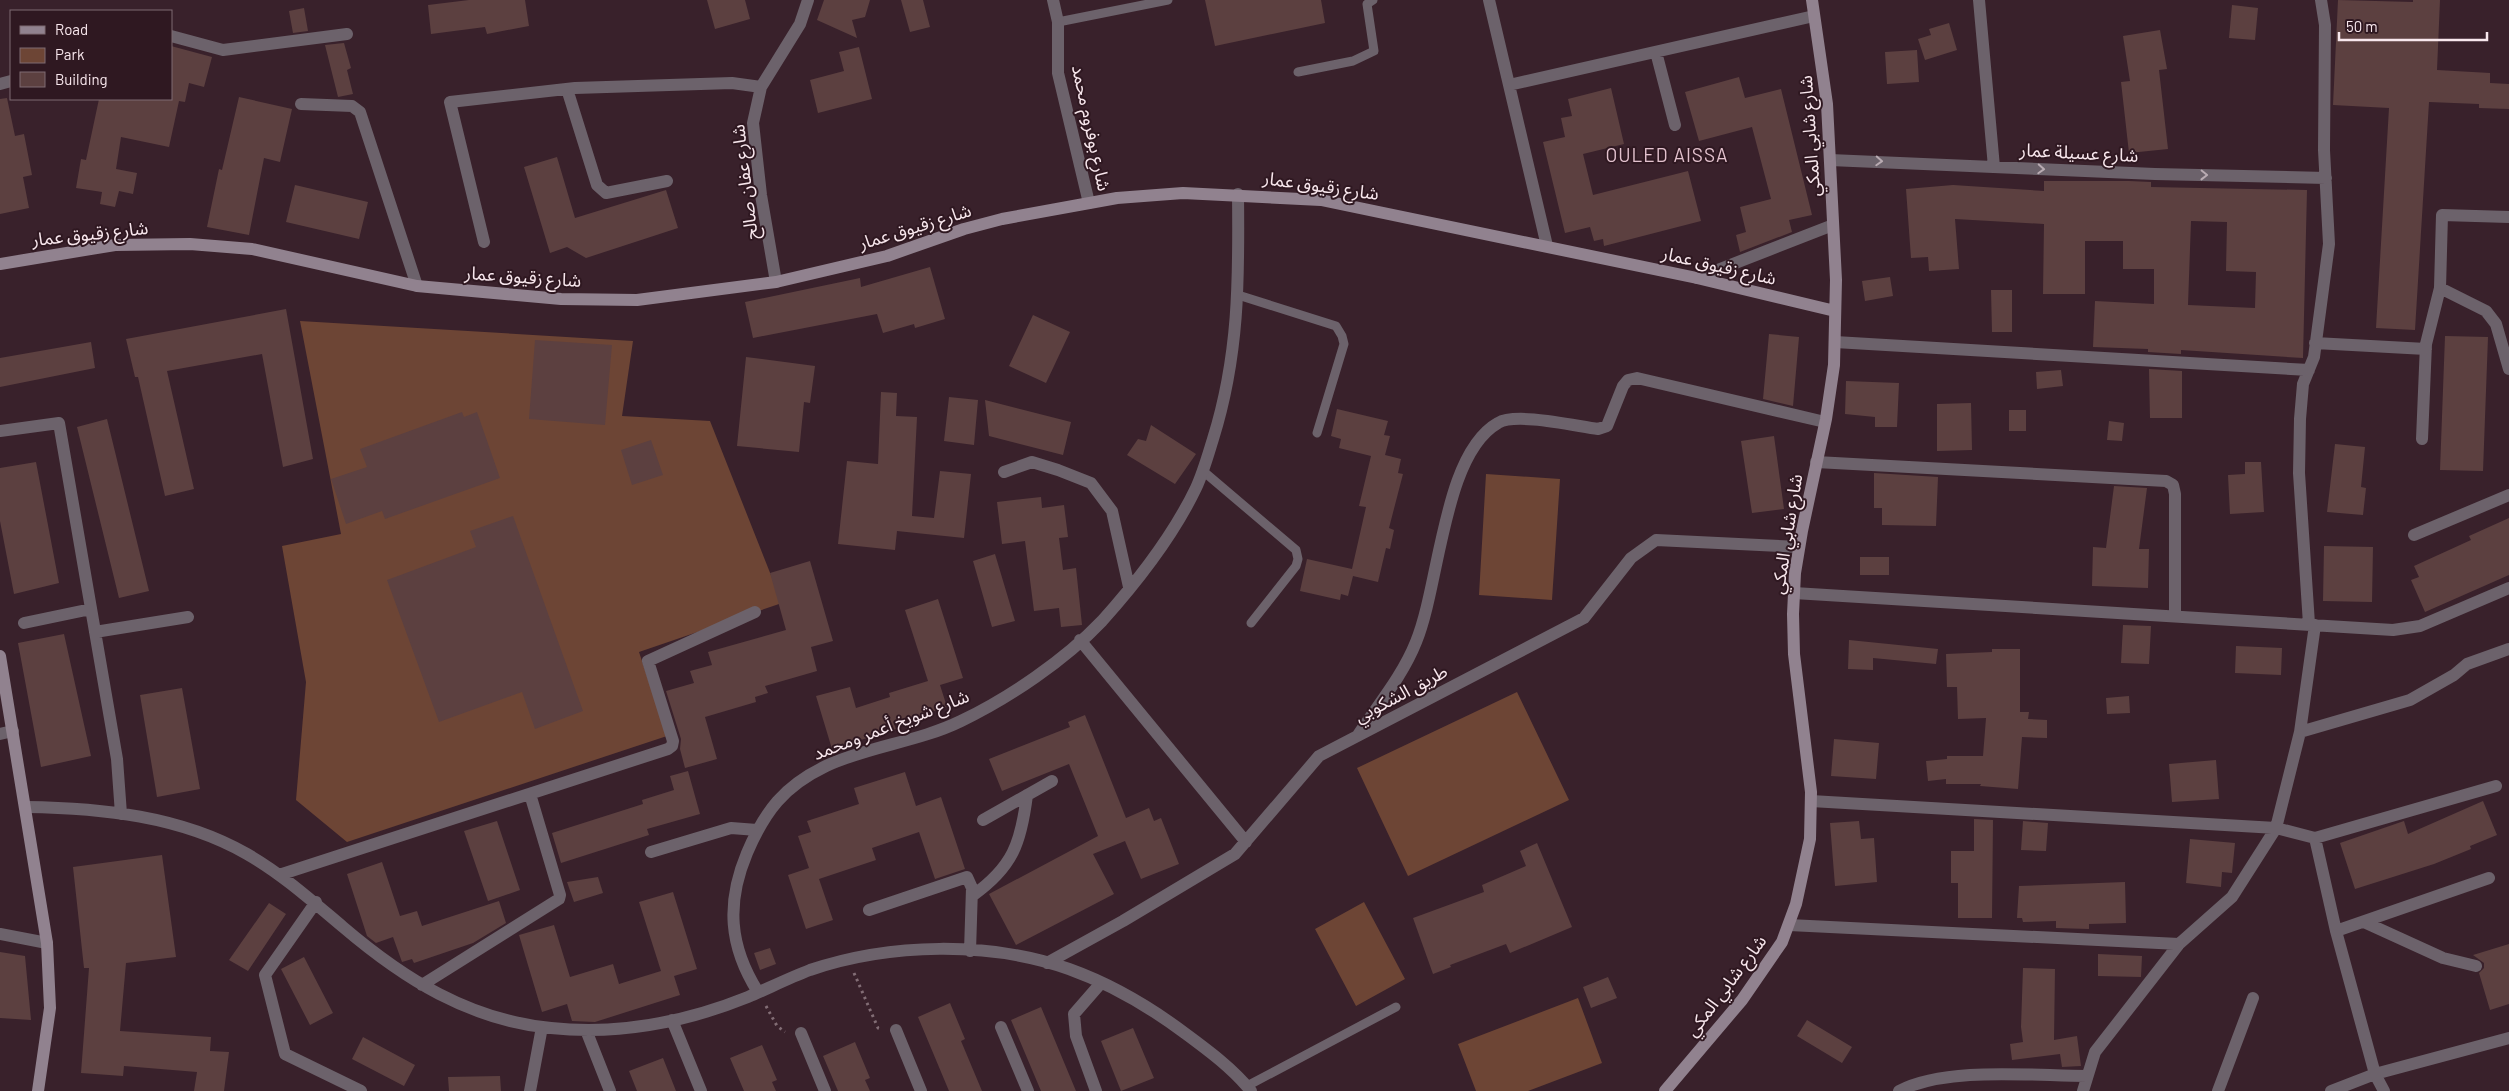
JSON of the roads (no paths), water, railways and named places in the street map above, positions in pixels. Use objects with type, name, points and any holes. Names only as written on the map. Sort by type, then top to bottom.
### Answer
[{"type":"main road","name":"شارع شابي المكي","points":[[1665,1091],[1760,977],[1782,942],[1789,925],[1810,839],[1811,802],[1805,730],[1794,654],[1794,592],[1799,547],[1825,422],[1834,365],[1835,342],[1833,225],[1825,81],[1812,0]]},
{"type":"main road","name":"شارع زقيوق عمار","points":[[0,264],[116,245],[190,244],[252,249],[416,286],[561,299],[637,300],[776,282],[887,256],[993,221],[1089,203],[1161,193],[1238,194],[1322,200],[1697,278],[1835,312]]},
{"type":"main road","points":[[0,656],[6,733],[26,807],[47,943],[50,1008],[38,1091]]},
{"type":"street","name":"شارع عفان صالح","points":[[776,282],[760,186],[753,123],[760,87],[800,24],[808,0]]},
{"type":"street","name":"شارع بوفروم محمد","points":[[1053,0],[1058,22],[1058,73],[1089,203]]},
{"type":"street","points":[[1489,0],[1547,246]]},
{"type":"street","points":[[1979,0],[1994,167]]},
{"type":"street","points":[[2083,1091],[2095,1052],[2179,944],[2232,898],[2276,828],[2300,732],[2312,624],[2299,473],[2300,420],[2303,384],[2314,357],[2329,244],[2326,178],[2325,25],[2321,0]]},
{"type":"street","points":[[1510,85],[1814,16]]},
{"type":"street","points":[[172,36],[223,50],[347,34]]},
{"type":"street","points":[[1656,52],[1675,125]]},
{"type":"street","points":[[484,242],[450,102],[567,89],[732,83],[760,87]]},
{"type":"street","points":[[567,89],[597,185],[601,190],[606,193],[667,181]]},
{"type":"street","points":[[301,104],[352,106],[360,112],[416,286]]},
{"type":"street","name":"شارع عسيلة عمار","points":[[1830,160],[2155,174],[2326,178]]},
{"type":"street","name":"شارع شويخ أعمر ومحمد","points":[[758,992],[745,971],[735,935],[733,910],[738,876],[757,830],[767,812],[780,798],[817,771],[844,758],[923,736],[959,722],[1018,688],[1060,659],[1101,622],[1151,559],[1185,508],[1203,471],[1230,375],[1237,319],[1238,194]]},
{"type":"street","points":[[2422,439],[2426,349],[2440,288],[2442,214],[2509,218]]},
{"type":"street","points":[[1697,278],[1833,225]]},
{"type":"street","points":[[2440,288],[2486,312],[2496,324],[2509,368]]},
{"type":"street","points":[[1835,342],[2309,370]]},
{"type":"street","points":[[2315,343],[2426,349]]},
{"type":"street","points":[[1356,737],[1395,680],[1416,642],[1429,601],[1460,471],[1476,444],[1499,422],[1513,418],[1598,428],[1607,426],[1623,386],[1628,380],[1637,378],[1825,422]]},
{"type":"street","points":[[0,432],[59,423],[117,759],[121,814]]},
{"type":"street","points":[[1004,472],[1032,462],[1091,483],[1112,511],[1129,587]]},
{"type":"street","points":[[1816,462],[2166,481],[2173,485],[2175,494],[2175,615]]},
{"type":"street","points":[[2414,535],[2509,495]]},
{"type":"street","name":"طريق الشكوبي","points":[[1046,963],[1220,864],[1246,842],[1320,756],[1584,618],[1631,558],[1656,540],[1799,547]]},
{"type":"street","points":[[1794,592],[2175,615],[2375,630],[2408,629],[2509,588]]},
{"type":"street","points":[[24,623],[91,609]]},
{"type":"street","points":[[279,875],[668,749],[672,746],[673,741],[648,661],[756,612]]},
{"type":"street","points":[[96,632],[188,617]]},
{"type":"street","points":[[1080,640],[1246,842]]},
{"type":"street","points":[[2300,732],[2410,700],[2454,675],[2467,664],[2509,649]]},
{"type":"street","points":[[984,820],[1052,781]]},
{"type":"street","points":[[1811,802],[2276,828],[2315,838],[2496,786]]},
{"type":"street","points":[[422,985],[559,899],[560,895],[530,794]]},
{"type":"street","points":[[972,896],[994,879],[1018,844],[1027,795]]},
{"type":"street","points":[[26,807],[56,807],[158,820],[221,840],[279,875],[316,902],[384,959],[445,999],[463,1006],[542,1027],[586,1030],[638,1027],[672,1020],[758,992],[811,970],[849,961],[890,953],[970,951],[1046,963],[1069,969],[1101,983],[1157,1012],[1224,1062],[1247,1089]]},
{"type":"street","points":[[651,852],[731,828],[757,830]]},
{"type":"street","points":[[2315,838],[2336,931],[2376,1074],[2384,1091]]},
{"type":"street","points":[[869,910],[967,877],[972,888],[970,951]]},
{"type":"street","points":[[2336,931],[2489,878]]},
{"type":"street","points":[[316,902],[265,975],[285,1054],[361,1091]]},
{"type":"street","points":[[2364,922],[2443,958],[2476,966]]},
{"type":"street","points":[[1789,925],[2179,944]]},
{"type":"street","points":[[0,934],[47,943]]},
{"type":"street","points":[[1096,1091],[1076,1036],[1074,1014],[1101,983]]},
{"type":"street","points":[[2218,1091],[2252,998]]},
{"type":"street","points":[[672,1020],[701,1091]]},
{"type":"street","points":[[530,1091],[542,1027]]},
{"type":"street","points":[[1001,1027],[1028,1091]]},
{"type":"street","points":[[586,1030],[610,1091]]},
{"type":"street","points":[[896,1030],[921,1091]]},
{"type":"street","points":[[801,1033],[825,1091]]},
{"type":"street","points":[[2331,1091],[2376,1074],[2509,1038]]},
{"type":"street","points":[[1899,1091],[1932,1080],[1979,1076],[2011,1074],[2088,1076]]},
{"type":"lane","points":[[1058,22],[1168,0]]},
{"type":"lane","points":[[1298,72],[1353,60],[1374,51],[1366,11],[1367,4],[1374,0]]},
{"type":"lane","points":[[1238,295],[1336,326],[1342,336],[1344,344],[1317,433]]},
{"type":"lane","points":[[1203,471],[1296,550],[1298,559],[1296,566],[1251,623]]},
{"type":"lane","points":[[1247,1089],[1396,1007]]},
{"type":"district","name":"OULED AISSA","points":[[1667,155]]}]
